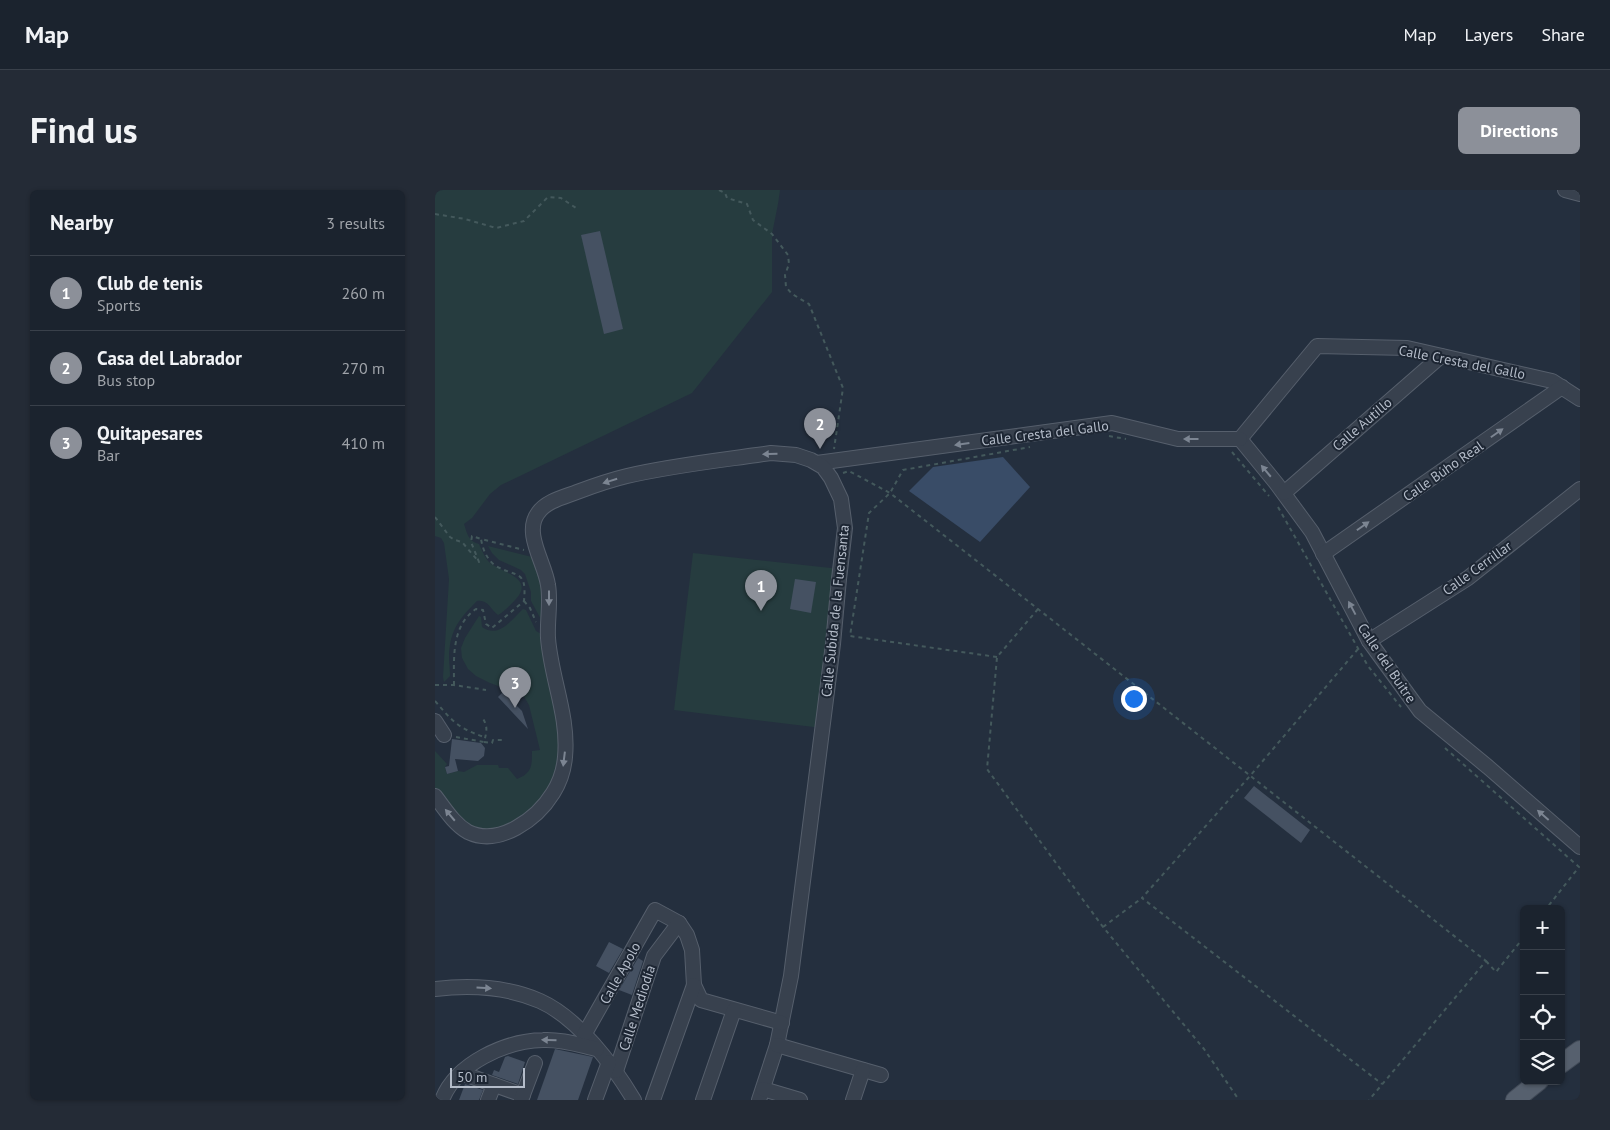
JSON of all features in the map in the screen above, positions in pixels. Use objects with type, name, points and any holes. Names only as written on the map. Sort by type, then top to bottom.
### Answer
[{"type":"main road","points":[[1565,1061],[1580,1050]]},
{"type":"main road","points":[[1515,1100],[1534,1085]]},
{"type":"street","points":[[1565,190],[1580,194]]},
{"type":"street","name":"Calle Cresta del Gallo","points":[[817,463],[836,462],[1111,423],[1178,439],[1240,439],[1317,346],[1407,348],[1552,381],[1580,399]]},
{"type":"street","name":"Calle Autillo","points":[[1279,498],[1441,356]]},
{"type":"street","name":"Calle Búho Real","points":[[1323,554],[1562,387]]},
{"type":"street","name":"Calle del Buitre","points":[[1240,439],[1279,498],[1312,532],[1364,645],[1420,711],[1580,847]]},
{"type":"street","name":"Calle Subida de la Fuensanta","points":[[435,796],[459,826],[484,837],[491,837],[521,824],[540,809],[554,792],[563,769],[565,747],[562,707],[550,650],[548,586],[532,528],[536,515],[541,509],[559,499],[606,482],[642,473],[757,454],[796,455],[823,467],[831,478],[843,509],[845,537],[792,967],[777,1045],[761,1095]]},
{"type":"street","name":"Calle Cerrillar","points":[[1364,645],[1468,578],[1580,489]]},
{"type":"street","points":[[435,721],[444,735]]},
{"type":"street","name":"Calle Apolo","points":[[584,1036],[655,910],[679,923]]},
{"type":"street","points":[[679,923],[687,935],[692,950],[694,985],[701,1000],[782,1023]]},
{"type":"street","name":"Calle Mediodía","points":[[595,1100],[612,1067],[654,956],[679,923]]},
{"type":"street","points":[[653,1100],[694,985]]},
{"type":"street","points":[[435,989],[492,989],[525,996],[551,1007],[572,1024],[597,1049],[612,1067],[634,1100]]},
{"type":"street","points":[[703,1100],[734,1010]]},
{"type":"street","points":[[442,1100],[461,1073],[479,1060],[508,1046],[531,1041],[550,1040],[597,1049]]},
{"type":"street","points":[[777,1045],[881,1075]]},
{"type":"street","points":[[461,1073],[494,1084],[522,1097],[535,1063]]},
{"type":"street","points":[[853,1100],[863,1070]]},
{"type":"street","points":[[488,1100],[494,1084]]},
{"type":"street","points":[[761,1095],[800,1100]]},
{"type":"path","points":[[719,190],[727,198],[747,204],[753,220],[772,234],[788,255],[789,264],[785,275],[786,287],[792,294],[809,304],[843,388],[834,446],[836,462]]},
{"type":"path","points":[[435,214],[465,219],[496,228],[524,221],[548,197],[561,198],[576,208]]},
{"type":"path","points":[[1106,436],[1134,441]]},
{"type":"path","points":[[997,657],[850,636],[869,513],[890,493],[903,470],[1031,447]]},
{"type":"path","points":[[1224,451],[1233,452],[1269,496]]},
{"type":"path","points":[[831,478],[849,471],[890,493],[1039,608],[1486,962],[1496,972],[1520,942]]},
{"type":"path","points":[[1279,498],[1364,645],[1368,666],[1402,707]]},
{"type":"path","points":[[435,516],[450,537],[462,542],[479,562],[471,540],[472,536],[511,547],[538,551]]},
{"type":"path","points":[[454,684],[454,649],[461,628],[470,615],[476,609],[483,610],[486,624],[492,628],[523,601],[525,590],[523,580],[515,573],[497,566],[490,560],[481,539]]},
{"type":"path","points":[[523,601],[530,608],[538,626],[548,629]]},
{"type":"path","points":[[1039,608],[997,657],[987,769],[1103,926],[1204,1049],[1239,1100]]},
{"type":"path","points":[[1103,926],[1143,898],[1364,645]]},
{"type":"path","points":[[435,685],[454,684],[486,690]]},
{"type":"path","points":[[435,701],[454,723],[467,731],[485,738]]},
{"type":"path","points":[[482,717],[487,724],[484,742]]},
{"type":"path","points":[[444,735],[491,743],[493,740],[503,740]]},
{"type":"path","points":[[1439,742],[1579,867],[1549,905]]},
{"type":"path","points":[[1143,898],[1383,1084]]},
{"type":"path","points":[[1369,1100],[1486,962]]},
{"type":"green space","points":[[435,190],[780,190],[772,234],[772,292],[692,393],[501,485],[490,494],[472,518],[464,524],[472,541],[479,544],[488,561],[519,580],[521,592],[498,615],[486,603],[481,601],[477,601],[465,614],[451,639],[449,656],[450,676],[444,682],[449,579],[444,543],[441,538],[435,536]]},
{"type":"green space","points":[[488,546],[536,558],[545,584],[543,623],[531,601],[531,592],[525,574],[521,570],[499,560]]},
{"type":"green space","points":[[693,553],[840,569],[822,728],[674,710]]},
{"type":"green space","points":[[523,609],[526,610],[536,631],[543,635],[559,706],[560,767],[540,804],[498,832],[473,829],[456,817],[435,788],[435,751],[447,764],[445,767],[447,774],[458,771],[464,772],[477,765],[498,765],[499,768],[508,768],[517,779],[526,774],[530,768],[532,751],[540,750],[529,705],[523,695],[476,676],[468,669],[462,658],[461,648],[479,616],[481,617],[482,627],[494,631],[504,627]]},
{"type":"water","points":[[1003,457],[1030,487],[980,542],[909,491],[933,467]]},
{"type":"building","points":[[600,231],[623,329],[604,334],[581,235]]},
{"type":"building","points":[[795,579],[816,582],[811,613],[790,609]]},
{"type":"building","points":[[503,692],[522,711],[528,729],[498,697]]},
{"type":"building","points":[[452,739],[481,743],[485,748],[484,756],[478,761],[455,759],[458,771],[447,774],[445,767],[449,766]]},
{"type":"building","points":[[1254,786],[1310,830],[1301,843],[1244,798]]},
{"type":"building","points":[[609,942],[623,949],[609,973],[596,966]]},
{"type":"building","points":[[638,958],[643,961],[632,995],[619,990]]},
{"type":"building","points":[[555,1049],[593,1057],[578,1100],[537,1100]]},
{"type":"building","points":[[508,1056],[525,1062],[518,1084],[492,1075],[494,1070],[499,1072],[505,1057]]},
{"type":"building","points":[[465,1084],[483,1090],[479,1100],[459,1100]]},
{"type":"place","name":"Casa del Labrador","points":[[820,449]]},
{"type":"place","name":"Club de tenis","points":[[761,611]]},
{"type":"place","name":"Quitapesares","points":[[515,708]]}]
